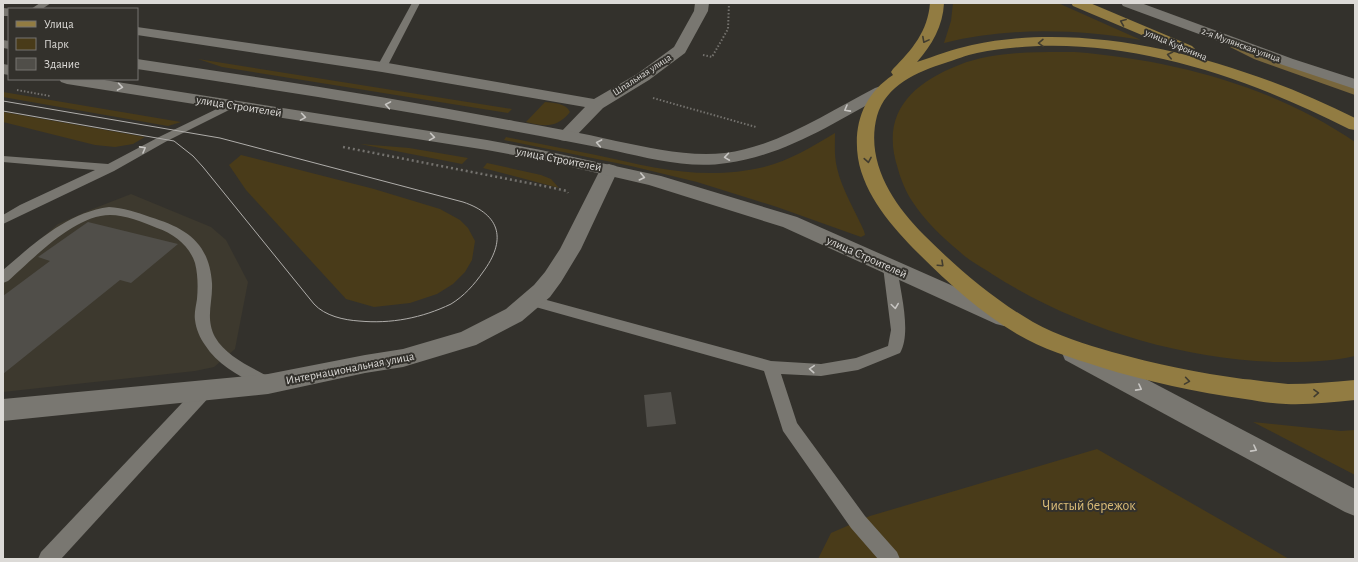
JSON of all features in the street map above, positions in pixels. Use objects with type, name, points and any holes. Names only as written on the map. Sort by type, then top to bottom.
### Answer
[{"type":"main road","points":[[937,3],[936,16],[925,41],[918,52],[884,88],[870,113],[866,130],[866,149],[868,162],[876,188],[891,211],[939,262],[967,287],[1034,332],[1083,352],[1180,379],[1284,394],[1355,390]]},
{"type":"main road","name":"улица Куфонина","points":[[1078,3],[1275,87]]},
{"type":"main road","points":[[884,88],[908,72],[935,60],[968,51],[1015,44],[1064,42],[1110,45],[1160,53],[1218,68],[1355,114]]},
{"type":"main road","points":[[1291,93],[1355,125]]},
{"type":"street","name":"Шпальная улица","points":[[566,136],[597,104],[643,77],[680,50],[701,11],[702,3]]},
{"type":"street","name":"2-я Мулянская улица","points":[[1128,3],[1282,60],[1355,84]]},
{"type":"street","points":[[138,31],[382,68],[597,104]]},
{"type":"street","name":"улица Строителей","points":[[138,64],[317,93],[692,159],[728,158],[760,151],[811,129],[884,88]]},
{"type":"street","name":"улица Строителей","points":[[73,80],[487,145],[654,180],[790,222],[1034,332],[1355,503]]},
{"type":"street","name":"Интернациональная улица","points":[[3,410],[268,384],[365,364],[403,358],[468,339],[494,327],[514,315],[532,301],[553,277],[562,264],[609,170]]},
{"type":"lane","points":[[37,8],[47,3]]},
{"type":"lane","points":[[382,68],[416,3]]},
{"type":"lane","points":[[3,220],[24,208],[110,168],[163,138],[231,105]]},
{"type":"lane","points":[[3,159],[110,168]]},
{"type":"lane","points":[[3,278],[53,236],[82,218],[96,213],[116,211],[169,227],[185,237],[197,252],[204,275],[205,286],[202,321],[209,340],[225,357],[268,384]]},
{"type":"lane","points":[[532,301],[771,367],[820,370],[858,364],[895,349],[898,330],[890,267]]},
{"type":"lane","points":[[771,367],[789,426],[858,522],[890,559]]},
{"type":"lane","points":[[48,559],[206,389]]},
{"type":"path","points":[[712,57],[728,29],[729,3]]},
{"type":"path","points":[[618,92],[637,93],[757,127]]},
{"type":"path","points":[[342,147],[549,187],[567,191],[570,195]]},
{"type":"shaded area","points":[[1232,46],[1355,87],[1355,95],[1254,59],[1230,47]]},
{"type":"shaded area","points":[[131,194],[211,227],[226,240],[248,282],[235,349],[214,367],[195,371],[3,392],[3,271],[58,224]]},
{"type":"green space","points":[[953,3],[1058,3],[1141,40],[1116,36],[1042,31],[993,34],[944,43],[951,21]]},
{"type":"green space","points":[[1075,52],[1149,62],[1185,69],[1221,79],[1290,105],[1323,122],[1355,142],[1355,356],[1326,361],[1307,362],[1240,360],[1166,347],[1129,337],[1058,310],[1024,293],[967,258],[928,222],[917,208],[902,182],[893,150],[893,133],[896,117],[903,104],[913,92],[926,82],[942,73],[973,60],[1016,53]]},
{"type":"green space","points":[[198,59],[512,109],[508,113],[222,67]]},
{"type":"green space","points":[[3,92],[181,122],[168,126],[3,97]]},
{"type":"green space","points":[[545,102],[563,105],[570,112],[555,124],[539,125],[526,122]]},
{"type":"green space","points":[[3,112],[145,137],[133,144],[115,147],[95,145],[3,122]]},
{"type":"green space","points":[[835,133],[835,155],[839,176],[864,231],[865,235],[861,237],[777,207],[697,182],[631,166],[504,140],[506,137],[659,168],[700,173],[721,173],[764,167],[783,161],[801,153]]},
{"type":"green space","points":[[360,144],[409,148],[468,158],[462,164]]},
{"type":"green space","points":[[241,155],[374,189],[440,209],[460,220],[468,228],[475,241],[472,260],[465,272],[453,284],[437,294],[410,303],[374,307],[346,299],[246,190],[229,165]]},
{"type":"green space","points":[[487,163],[541,175],[551,179],[559,188],[483,168]]},
{"type":"green space","points":[[1253,422],[1341,431],[1355,430],[1355,475]]},
{"type":"green space","name":"Чистый бережок","points":[[1097,449],[1289,559],[818,559],[831,533],[870,516]]},
{"type":"building","points":[[88,222],[178,244],[131,283],[120,280],[3,374],[3,296],[50,261],[38,257]]},
{"type":"building","points":[[671,392],[676,424],[647,427],[644,395]]},
{"type":"tram line","points":[[3,101],[220,138],[463,202],[476,207],[486,214],[493,222],[497,240],[495,250],[483,272],[464,294],[456,301],[440,309],[395,321],[371,322],[341,318],[324,312],[314,304],[203,167],[193,156],[174,141],[3,111]]}]
